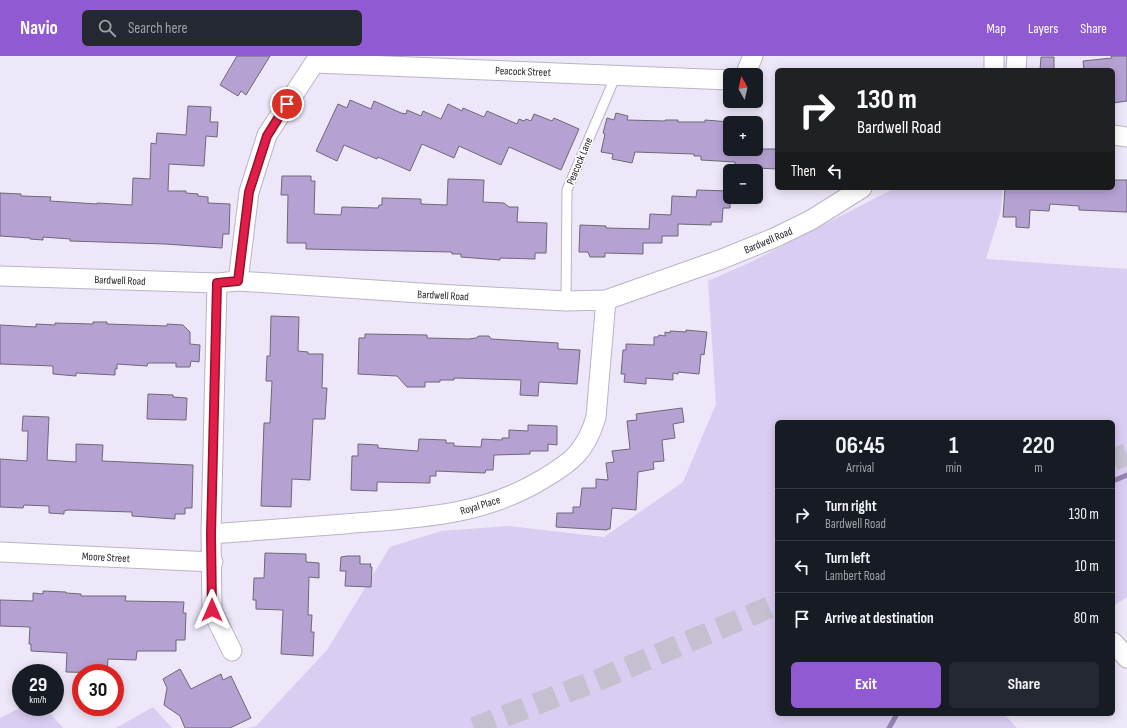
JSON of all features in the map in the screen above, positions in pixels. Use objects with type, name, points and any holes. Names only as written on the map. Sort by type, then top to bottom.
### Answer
[{"type":"street","points":[[748,68],[753,56]]},
{"type":"street","points":[[994,56],[994,68]]},
{"type":"street","points":[[1016,68],[1017,56]]},
{"type":"street","points":[[238,281],[249,192],[267,136],[317,59]]},
{"type":"street","name":"Peacock Street","points":[[317,59],[723,80]]},
{"type":"street","points":[[1115,135],[1127,138]]},
{"type":"street","name":"Bardwell Road","points":[[0,276],[217,283],[238,281],[566,301],[606,300],[722,259],[774,238],[811,220],[859,190]]},
{"type":"street","points":[[217,283],[211,534],[213,562],[212,610],[232,651]]},
{"type":"street","name":"Royal Place","points":[[211,534],[436,516],[481,507],[511,496],[535,484],[561,468],[579,454],[592,432],[596,417],[606,300]]},
{"type":"street","name":"Moore Street","points":[[0,552],[213,562]]},
{"type":"street","points":[[1115,644],[1127,658]]},
{"type":"lane","name":"Peacock Lane","points":[[566,301],[567,190],[616,75]]},
{"type":"lane","points":[[1115,145],[1127,143]]},
{"type":"shaded area","points":[[891,190],[1003,190],[1001,210],[986,259],[1127,269],[1127,597],[1115,605],[1115,420],[775,420],[775,716],[1006,716],[1017,728],[247,728],[256,726],[327,650],[390,547],[441,531],[509,526],[604,537],[683,482],[716,404],[708,281],[753,261]]},
{"type":"shaded area","points":[[153,707],[172,728],[116,728]]},
{"type":"shaded area","points":[[12,712],[12,716],[52,716],[63,728],[0,728],[0,718]]},
{"type":"building","points":[[237,56],[270,56],[246,95],[241,91],[238,96],[220,85]]},
{"type":"building","points":[[1111,56],[1127,56],[1127,101],[1115,103],[1115,68],[1084,68],[1083,61],[1112,58]]},
{"type":"building","points":[[1041,57],[1054,57],[1054,68],[1040,68]]},
{"type":"building","points":[[350,100],[371,109],[374,101],[401,113],[406,114],[407,110],[421,116],[423,111],[441,119],[448,104],[462,111],[463,108],[484,117],[487,111],[517,124],[519,119],[531,121],[534,114],[552,121],[554,118],[579,129],[561,170],[509,147],[501,165],[459,146],[454,158],[422,144],[410,171],[378,157],[377,159],[344,145],[337,161],[316,151],[338,104],[347,108]]},
{"type":"building","points":[[188,106],[211,107],[210,122],[218,122],[217,137],[206,136],[204,166],[169,164],[168,191],[186,191],[186,193],[208,197],[208,203],[230,204],[229,234],[223,234],[222,248],[165,244],[70,241],[70,239],[43,237],[43,240],[0,236],[0,193],[21,194],[21,196],[51,197],[50,201],[132,205],[133,178],[150,179],[151,143],[156,144],[157,133],[186,135]]},
{"type":"building","points":[[616,113],[628,116],[627,120],[678,120],[678,122],[705,122],[705,120],[723,121],[723,156],[763,156],[763,149],[775,149],[775,169],[763,168],[763,164],[735,164],[735,162],[701,160],[701,156],[694,156],[694,154],[635,152],[632,163],[612,159],[613,154],[601,152],[605,134],[603,133],[607,118],[614,120]]},
{"type":"building","points":[[282,176],[311,176],[311,181],[315,181],[314,214],[341,215],[342,207],[378,208],[379,205],[382,205],[382,198],[421,199],[421,204],[447,205],[448,179],[484,180],[483,202],[504,203],[509,207],[518,207],[517,222],[547,223],[546,253],[535,253],[535,259],[500,258],[500,260],[461,257],[461,254],[452,254],[452,252],[306,249],[306,243],[287,243],[288,195],[281,195]]},
{"type":"building","points":[[1115,180],[1127,180],[1127,212],[1079,210],[1079,206],[1050,204],[1049,211],[1030,210],[1029,228],[1016,227],[1016,217],[1003,217],[1005,190],[1115,190]]},
{"type":"building","points":[[697,190],[723,191],[723,204],[730,204],[730,208],[723,208],[722,222],[711,222],[711,225],[678,224],[678,236],[662,236],[662,243],[643,243],[643,254],[605,253],[605,257],[590,257],[588,252],[579,252],[580,225],[606,226],[606,228],[649,229],[650,214],[671,215],[672,196],[696,197]]},
{"type":"building","points":[[271,316],[299,317],[298,351],[308,352],[308,354],[323,354],[322,388],[327,388],[325,419],[313,419],[310,480],[292,479],[291,507],[261,506],[264,423],[270,423],[272,381],[266,381],[267,356],[270,356]]},
{"type":"building","points":[[93,322],[107,322],[107,324],[167,326],[167,324],[183,325],[190,332],[190,344],[200,345],[199,362],[191,361],[190,367],[176,367],[176,363],[148,363],[147,366],[117,364],[115,375],[76,373],[76,376],[53,374],[53,366],[0,364],[0,325],[36,327],[36,324],[93,324]]},
{"type":"building","points":[[686,330],[707,332],[704,355],[701,354],[699,374],[673,373],[673,380],[646,378],[646,384],[624,382],[625,374],[621,374],[623,350],[626,350],[626,344],[654,345],[654,337],[658,337],[659,335],[665,336],[665,332],[686,332]]},
{"type":"building","points":[[365,334],[427,335],[427,338],[469,339],[479,336],[489,336],[491,339],[558,343],[558,349],[580,350],[577,384],[539,382],[538,396],[520,395],[521,380],[454,378],[454,380],[440,380],[440,382],[425,382],[425,387],[407,387],[397,376],[358,374],[359,338],[365,338]]},
{"type":"building","points":[[148,394],[173,395],[173,397],[187,398],[186,420],[147,419]]},
{"type":"building","points":[[682,408],[684,422],[673,424],[675,438],[662,440],[664,461],[653,462],[654,469],[638,472],[636,510],[612,508],[610,529],[607,530],[556,527],[557,513],[573,513],[573,507],[580,507],[582,488],[596,488],[596,479],[608,480],[606,463],[614,462],[612,451],[630,449],[627,421],[637,420],[636,414]]},
{"type":"building","points":[[23,416],[49,417],[47,460],[76,462],[76,444],[103,445],[102,461],[193,465],[192,508],[185,508],[185,514],[175,514],[175,519],[132,516],[132,512],[68,510],[64,511],[64,514],[49,513],[49,506],[24,505],[23,508],[0,507],[0,459],[27,461],[28,431],[22,431]]},
{"type":"building","points":[[528,425],[557,426],[557,445],[548,444],[548,451],[530,451],[530,454],[494,455],[493,470],[486,470],[485,473],[436,471],[436,476],[430,476],[430,483],[377,482],[377,491],[351,490],[352,456],[358,456],[358,444],[378,445],[378,448],[418,451],[419,439],[446,440],[446,443],[454,443],[454,446],[481,447],[482,439],[502,440],[502,438],[509,438],[509,430],[528,431]]},
{"type":"building","points":[[265,553],[306,554],[306,562],[319,563],[319,578],[309,577],[308,615],[312,615],[311,632],[314,632],[313,656],[281,654],[283,610],[256,609],[256,600],[253,600],[254,578],[264,578]]},
{"type":"building","points":[[360,556],[360,564],[371,564],[371,587],[345,586],[346,571],[340,571],[341,557]]},
{"type":"building","points":[[43,591],[66,592],[81,594],[81,596],[126,596],[125,601],[184,602],[183,613],[186,613],[185,640],[176,640],[176,651],[137,651],[136,660],[108,659],[108,664],[72,664],[72,672],[66,672],[67,653],[31,651],[31,644],[29,644],[30,627],[0,626],[0,600],[33,601],[33,593],[43,594]]},
{"type":"building","points":[[180,669],[191,689],[221,674],[223,680],[231,676],[251,718],[230,728],[185,728],[180,716],[164,705],[167,688],[163,679]]},
{"type":"waterway","points":[[1115,480],[1127,475]]},
{"type":"waterway","points":[[889,728],[896,716]]},
{"type":"tunnel","points":[[1115,459],[1127,454]]},
{"type":"tunnel","points":[[474,728],[593,682],[775,605]]},
{"type":"route","points":[[212,610],[213,562],[211,534],[217,283],[238,281],[249,192],[267,136],[287,104]]}]
